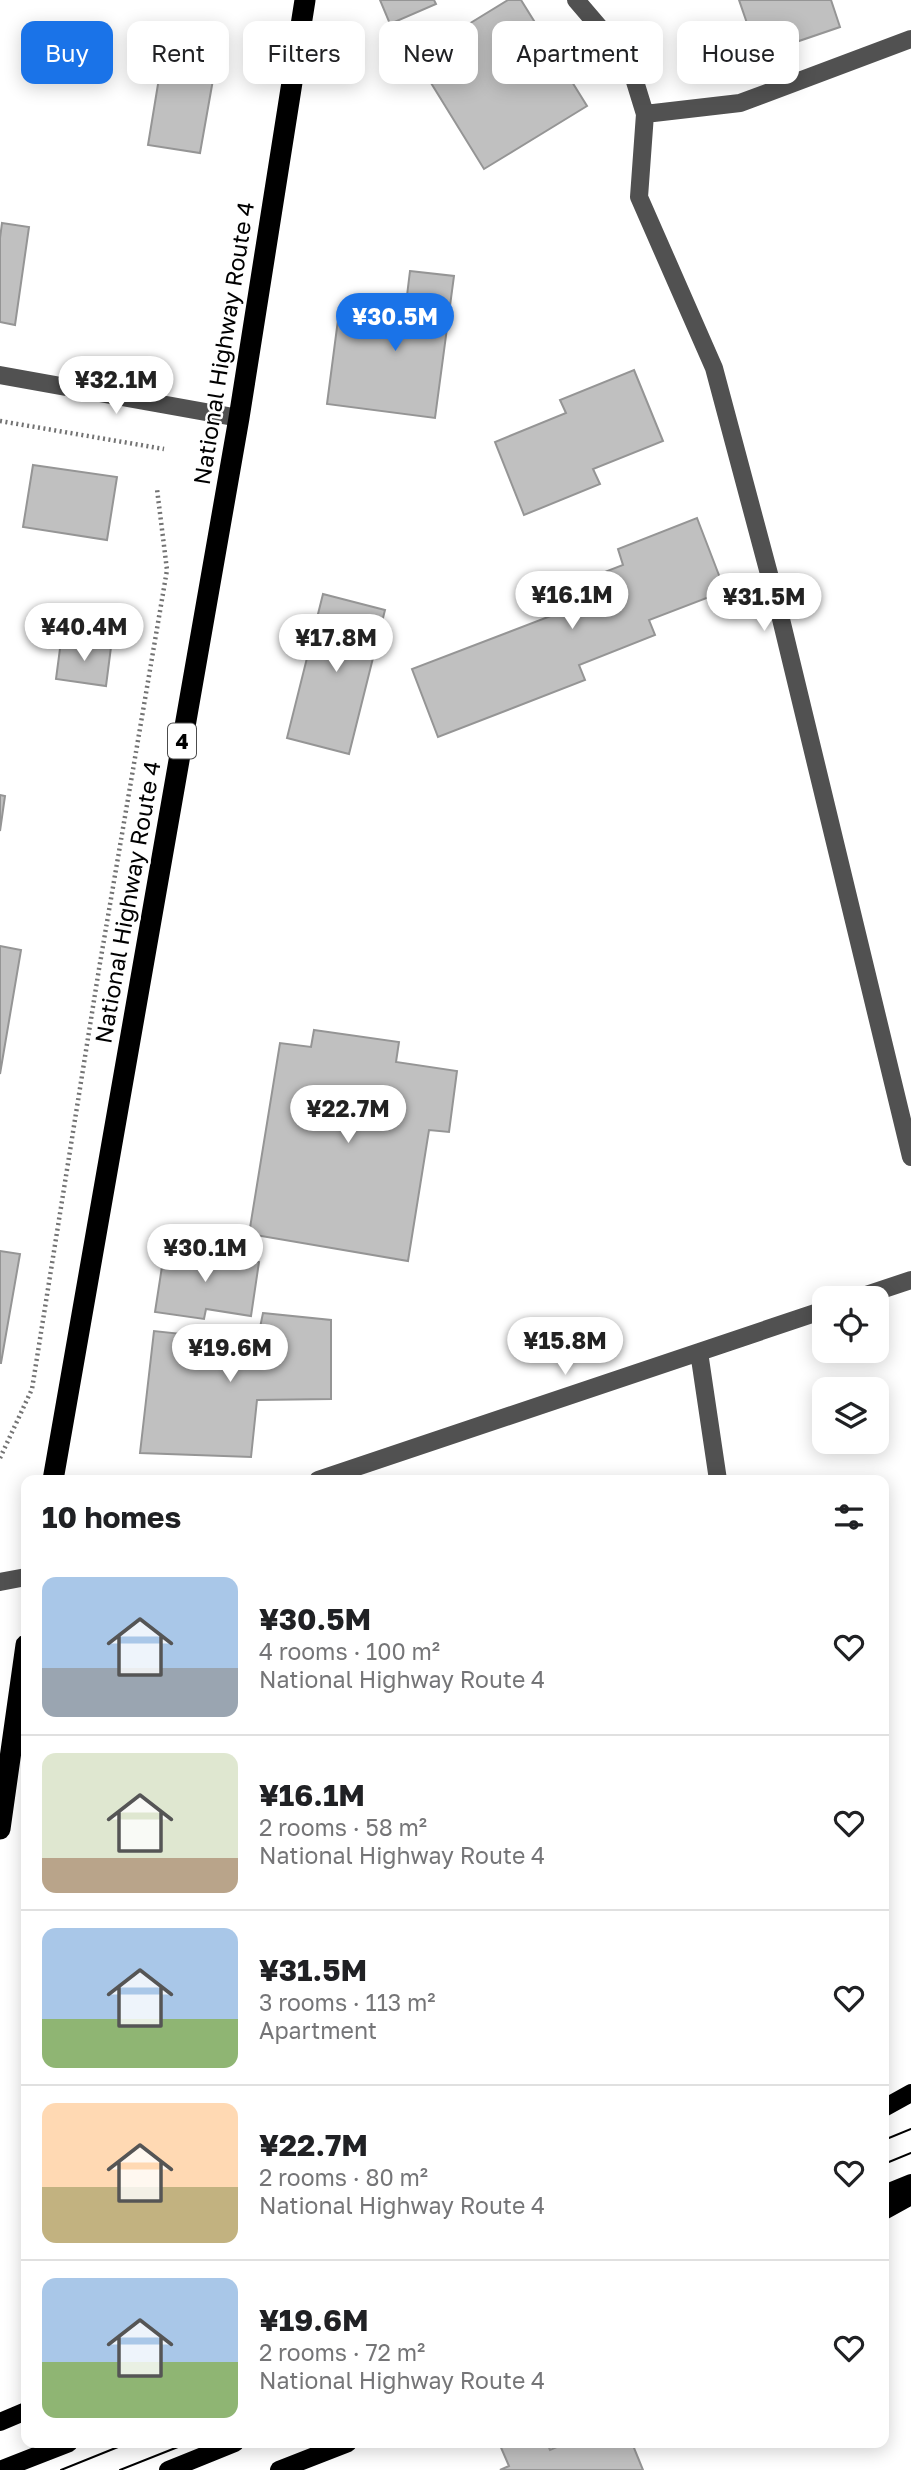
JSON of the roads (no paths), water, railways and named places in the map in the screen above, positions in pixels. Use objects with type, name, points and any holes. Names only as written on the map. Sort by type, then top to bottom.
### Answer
[{"type":"highway","name":"National Highway Route 4","points":[[54,1475],[239,418],[305,0]]},
{"type":"highway","points":[[0,1829],[21,1681]]},
{"type":"main road","points":[[889,2105],[911,2093]]},
{"type":"main road","points":[[889,2192],[911,2183]]},
{"type":"main road","points":[[889,2208],[911,2196]]},
{"type":"main road","points":[[0,2421],[21,2413]]},
{"type":"main road","points":[[0,2470],[56,2448]]},
{"type":"main road","points":[[168,2470],[223,2448]]},
{"type":"main road","points":[[281,2470],[336,2448]]},
{"type":"street","points":[[576,0],[629,62],[645,114],[639,197],[714,368],[780,615],[911,1157]]},
{"type":"street","points":[[645,114],[740,103],[911,39]]},
{"type":"street","points":[[0,375],[239,418]]},
{"type":"street","points":[[889,1287],[911,1280]]},
{"type":"street","points":[[333,1475],[812,1314]]},
{"type":"street","points":[[699,1352],[717,1475]]},
{"type":"street","points":[[0,1582],[21,1578]]},
{"type":"tram line","points":[[889,2138],[911,2129]]},
{"type":"tram line","points":[[889,2162],[911,2153]]},
{"type":"tram line","points":[[61,2470],[116,2448]]},
{"type":"tram line","points":[[120,2470],[175,2448]]}]
